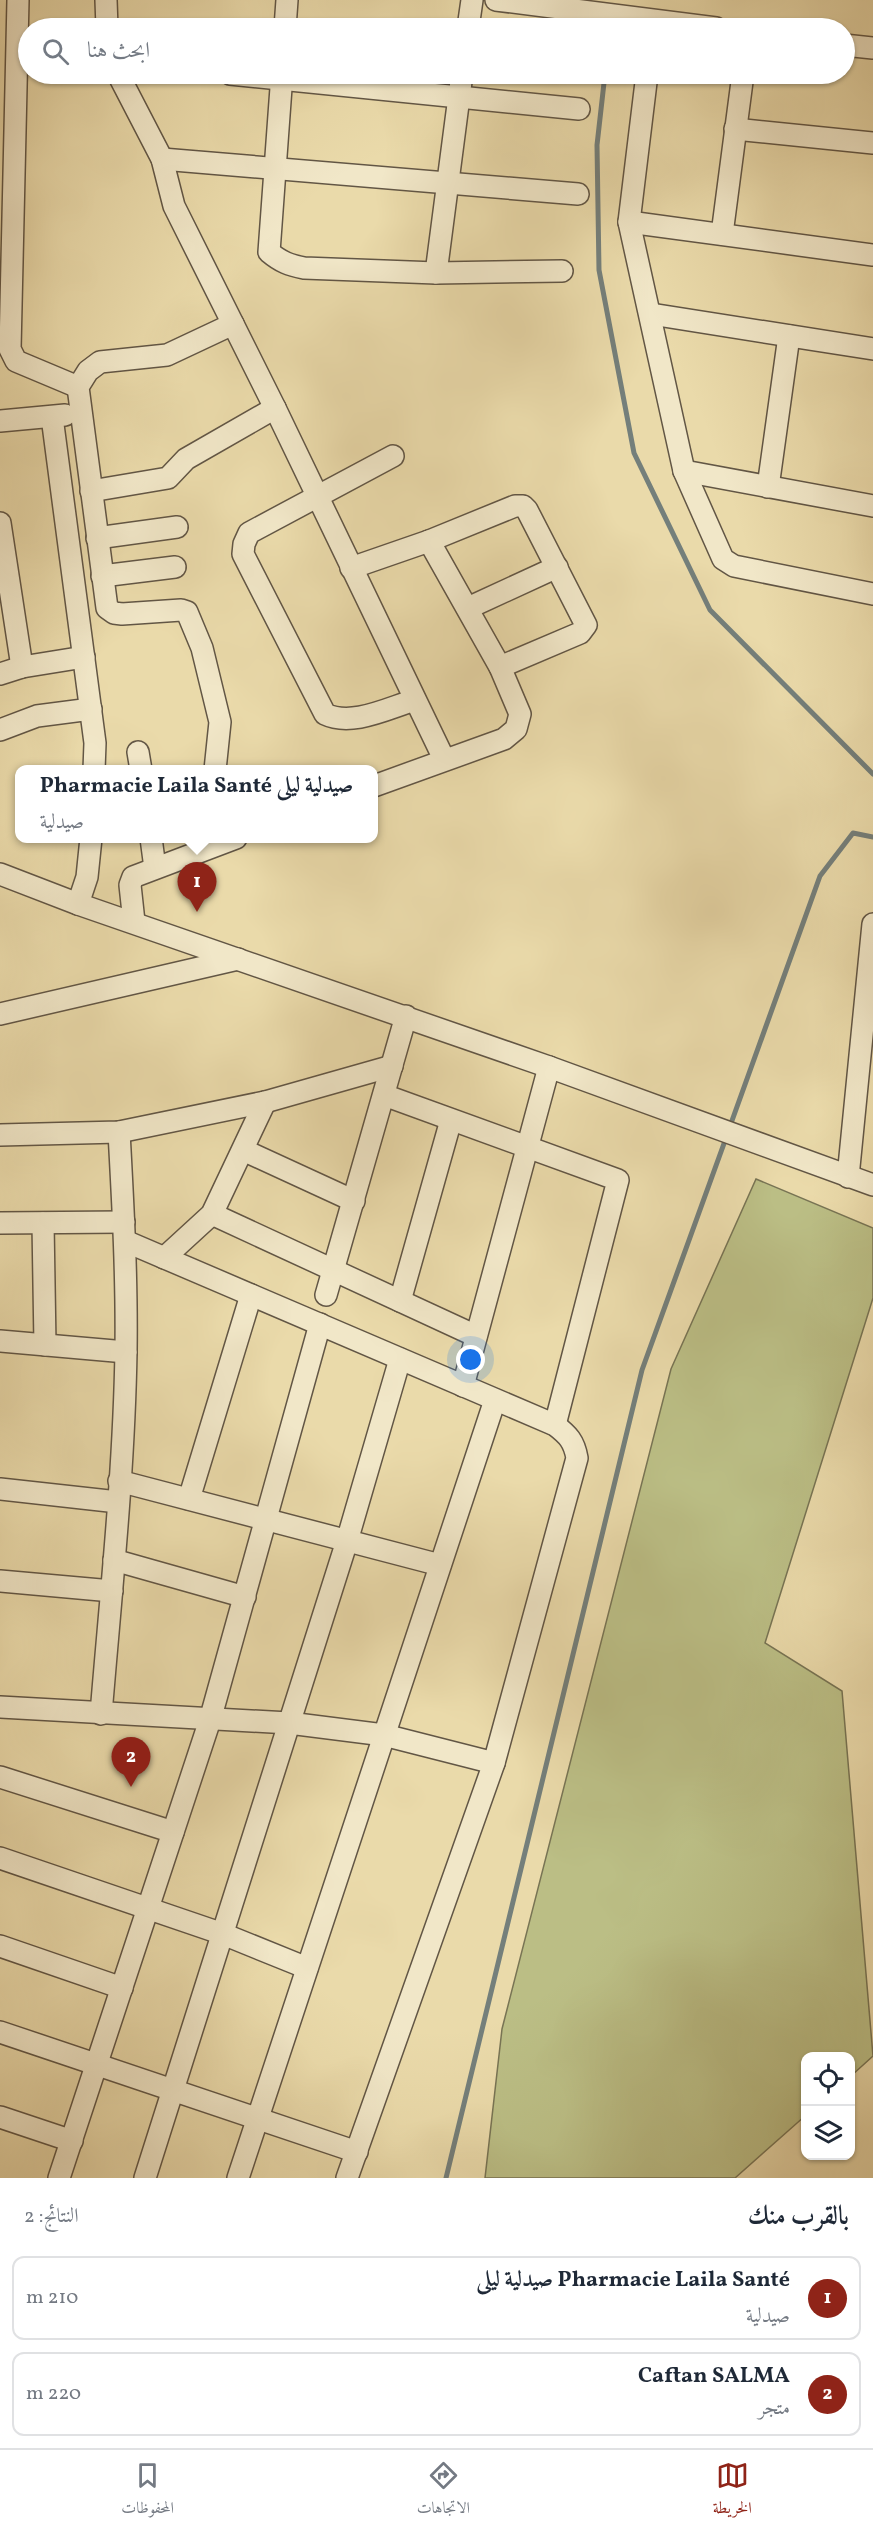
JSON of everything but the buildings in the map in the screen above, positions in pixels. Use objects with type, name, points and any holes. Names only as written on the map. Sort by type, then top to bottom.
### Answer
[{"type":"street","points":[[18,0],[6,274],[10,349],[16,361],[78,387]]},
{"type":"street","points":[[106,0],[107,18]]},
{"type":"street","points":[[286,18],[287,0]]},
{"type":"street","points":[[469,18],[472,0]]},
{"type":"street","points":[[496,0],[616,16],[652,16]]},
{"type":"street","points":[[855,46],[873,48]]},
{"type":"street","points":[[123,84],[162,159],[174,206],[275,408],[444,759]]},
{"type":"street","points":[[281,84],[269,252],[279,260],[288,265],[304,268],[436,273],[562,271]]},
{"type":"street","points":[[349,84],[579,109]]},
{"type":"street","points":[[436,273],[461,84]]},
{"type":"street","points":[[646,84],[629,222],[684,471],[723,559],[734,566],[873,594]]},
{"type":"street","points":[[722,234],[742,84]]},
{"type":"street","points":[[735,129],[873,143]]},
{"type":"street","points":[[162,159],[578,194]]},
{"type":"street","points":[[629,222],[873,255]]},
{"type":"street","points":[[651,314],[873,349]]},
{"type":"street","points":[[215,765],[220,722],[202,648],[187,612],[181,610],[114,614],[107,608],[78,387],[88,371],[100,362],[167,355],[233,324]]},
{"type":"street","points":[[768,487],[789,336]]},
{"type":"street","points":[[91,491],[168,478],[186,459],[275,408]]},
{"type":"street","points":[[0,421],[80,414]]},
{"type":"street","points":[[52,417],[91,709],[95,743],[94,765]]},
{"type":"street","points":[[393,456],[249,533],[243,554],[325,714],[335,719],[352,719],[415,700]]},
{"type":"street","points":[[684,471],[873,506]]},
{"type":"street","points":[[351,568],[429,541],[515,506],[522,506],[527,510],[585,618],[584,630],[500,667]]},
{"type":"street","points":[[0,523],[22,667]]},
{"type":"street","points":[[97,538],[177,527]]},
{"type":"street","points":[[378,784],[504,739],[516,729],[520,714],[500,667],[429,541]]},
{"type":"street","points":[[102,576],[175,567]]},
{"type":"street","points":[[468,608],[557,567]]},
{"type":"street","points":[[0,674],[22,667],[84,657]]},
{"type":"street","points":[[0,730],[37,716],[91,709]]},
{"type":"street","points":[[78,904],[87,877],[90,843]]},
{"type":"street","points":[[152,843],[155,868]]},
{"type":"street","points":[[134,922],[130,885],[133,877],[209,843]]},
{"type":"street","points":[[0,874],[78,904],[406,1016],[766,1144],[873,1185]]},
{"type":"street","points":[[848,1176],[867,1056],[873,924]]},
{"type":"street","points":[[0,1014],[239,959]]},
{"type":"street","points":[[326,1295],[406,1016]]},
{"type":"street","points":[[0,1135],[119,1132],[265,1102],[392,1066]]},
{"type":"street","points":[[463,1386],[549,1067]]},
{"type":"street","points":[[384,1095],[618,1180],[555,1425]]},
{"type":"street","points":[[164,1258],[212,1214],[265,1102]]},
{"type":"street","points":[[400,1301],[451,1120]]},
{"type":"street","points":[[101,1714],[112,1591],[126,1353],[125,1232],[119,1132]]},
{"type":"street","points":[[243,1150],[354,1201]]},
{"type":"street","points":[[212,1214],[476,1336]]},
{"type":"street","points":[[0,1223],[43,1223],[125,1232],[164,1258],[555,1425],[574,1443],[577,1458],[494,1763],[347,2178]]},
{"type":"street","points":[[43,1223],[45,1345]]},
{"type":"street","points":[[189,1499],[251,1295]]},
{"type":"street","points":[[59,2178],[210,1720],[320,1324]]},
{"type":"street","points":[[0,1341],[126,1353]]},
{"type":"street","points":[[145,2178],[347,1540],[400,1359]]},
{"type":"street","points":[[238,2178],[495,1400]]},
{"type":"street","points":[[119,1481],[440,1565]]},
{"type":"street","points":[[0,1489],[118,1502]]},
{"type":"street","points":[[114,1560],[245,1597]]},
{"type":"street","points":[[0,1581],[112,1591]]},
{"type":"street","points":[[0,1707],[289,1723],[384,1735],[494,1763]]},
{"type":"street","points":[[0,1777],[173,1832]]},
{"type":"street","points":[[0,1858],[223,1934],[307,1968]]},
{"type":"street","points":[[0,1946],[122,1988]]},
{"type":"street","points":[[0,2031],[357,2152]]},
{"type":"street","points":[[0,2117],[72,2140]]},
{"type":"green space","points":[[756,1179],[873,1228],[873,1298],[765,1643],[842,1691],[873,2056],[855,2072],[855,2052],[801,2052],[801,2120],[735,2178],[485,2178],[502,2029],[671,1369]]},
{"type":"waterway","points":[[604,84],[597,145],[599,270],[634,453],[710,610],[873,774]]},
{"type":"waterway","points":[[729,1129],[820,876],[853,833],[873,837]]},
{"type":"waterway","points":[[446,2178],[642,1370],[726,1138]]},
{"type":"place","name":"Pharmacie Laila Santé صيدلية ليلى","points":[[197,912]]},
{"type":"place","name":"Caftan SALMA","points":[[131,1787]]}]
